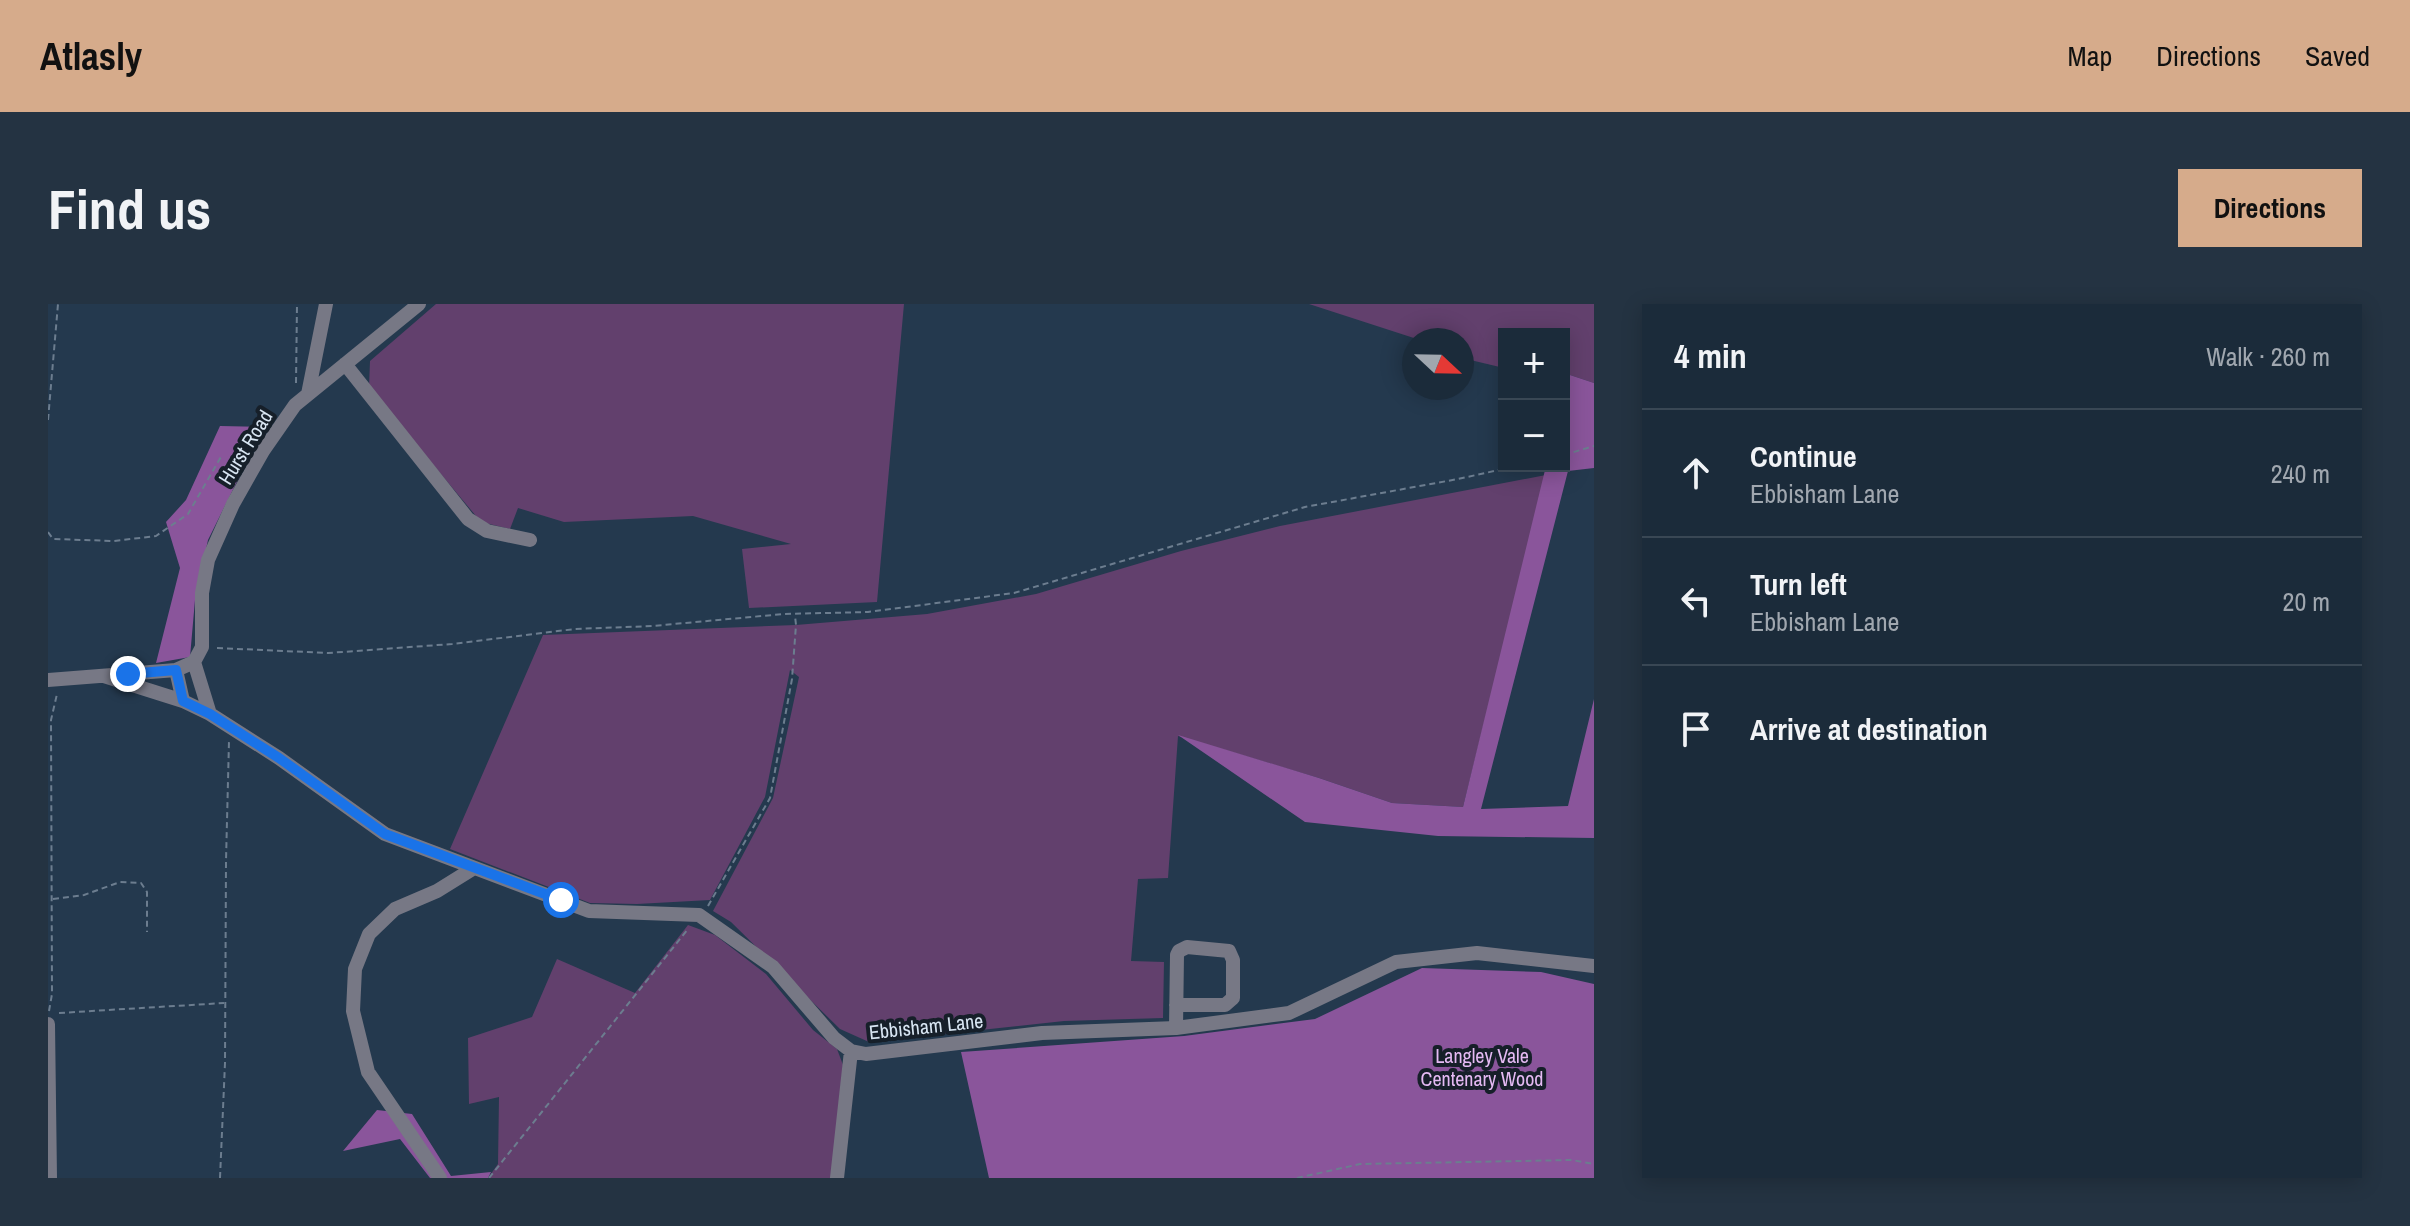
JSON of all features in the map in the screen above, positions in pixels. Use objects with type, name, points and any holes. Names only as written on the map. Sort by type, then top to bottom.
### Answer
[{"type":"street","points":[[308,394],[326,304]]},
{"type":"street","name":"Hurst Road","points":[[194,662],[202,647],[202,593],[208,560],[233,504],[263,451],[295,405],[419,304]]},
{"type":"street","points":[[345,364],[468,519],[487,531],[530,540]]},
{"type":"street","points":[[194,662],[210,714]]},
{"type":"street","name":"Ebbisham Lane","points":[[54,680],[176,670],[194,662]]},
{"type":"street","points":[[176,670],[183,701]]},
{"type":"street","name":"Ebbisham Lane","points":[[104,676],[183,701],[210,714],[279,758],[385,834],[589,911],[699,915],[773,967],[834,1038],[851,1051],[866,1054],[1042,1033],[1176,1028],[1289,1013],[1396,962],[1477,953],[1594,966]]},
{"type":"street","points":[[440,1178],[368,1072],[353,1011],[355,969],[369,934],[395,909],[437,891],[474,868]]},
{"type":"street","points":[[1176,1005],[1225,1005],[1231,1002],[1231,953],[1227,950],[1187,947],[1179,951],[1176,1005],[1176,1028]]},
{"type":"street","points":[[48,1024],[50,1178]]},
{"type":"street","points":[[837,1178],[851,1051]]},
{"type":"path","points":[[48,420],[58,304]]},
{"type":"path","points":[[295,405],[297,304]]},
{"type":"path","points":[[1570,453],[1594,446]]},
{"type":"path","points":[[48,532],[53,539],[114,541],[156,536],[188,514],[222,455]]},
{"type":"path","points":[[202,647],[328,653],[452,644],[575,629],[652,626],[784,614],[868,612],[1014,593],[1305,507],[1498,470]]},
{"type":"path","points":[[48,1016],[52,994],[51,720],[54,680]]},
{"type":"path","points":[[220,1178],[228,744],[234,729]]},
{"type":"path","points":[[52,899],[84,895],[125,881],[141,883],[147,892],[147,932]]},
{"type":"path","points":[[59,1012],[225,1003]]},
{"type":"path","points":[[1297,1178],[1360,1164],[1572,1160],[1594,1164]]},
{"type":"shaded area","points":[[436,304],[904,304],[877,602],[749,608],[742,549],[791,544],[693,516],[564,522],[518,508],[510,529],[481,522],[369,388],[370,361]]},
{"type":"shaded area","points":[[1309,304],[1594,304],[1594,383],[1570,375],[1570,328],[1498,328],[1498,367],[1474,361],[1474,328],[1402,328],[1402,334]]},
{"type":"shaded area","points":[[1546,475],[1463,807],[1392,803],[1178,736],[1168,878],[1138,879],[1131,961],[1164,962],[1163,1018],[1064,1021],[869,1042],[840,1029],[731,922],[713,911],[773,798],[799,677],[790,670],[765,797],[710,900],[590,903],[450,849],[543,635],[796,625],[927,614],[1036,594],[1181,551],[1280,526]]},
{"type":"shaded area","points":[[688,925],[715,935],[766,974],[813,1030],[837,1049],[843,1065],[831,1178],[488,1178],[498,1164],[499,1097],[469,1104],[468,1038],[532,1017],[557,959],[635,993]]},
{"type":"green space","points":[[1570,375],[1594,383],[1594,468],[1570,471]]},
{"type":"green space","points":[[220,426],[264,427],[208,540],[195,600],[190,657],[156,663],[180,568],[166,522],[186,500]]},
{"type":"green space","points":[[1545,472],[1568,472],[1481,809],[1568,806],[1594,699],[1594,838],[1438,836],[1305,822],[1178,735],[1392,803],[1463,807]]},
{"type":"green space","name":"Langley Vale Centenary Wood","points":[[1422,968],[1541,972],[1594,984],[1594,1178],[989,1178],[961,1052],[1184,1036],[1315,1019]]},
{"type":"green space","points":[[377,1110],[412,1114],[451,1176],[491,1172],[488,1178],[430,1178],[400,1139],[343,1151]]},
{"type":"route","points":[[128,674],[176,670],[183,701],[210,714],[279,758],[385,834],[561,900]]}]
